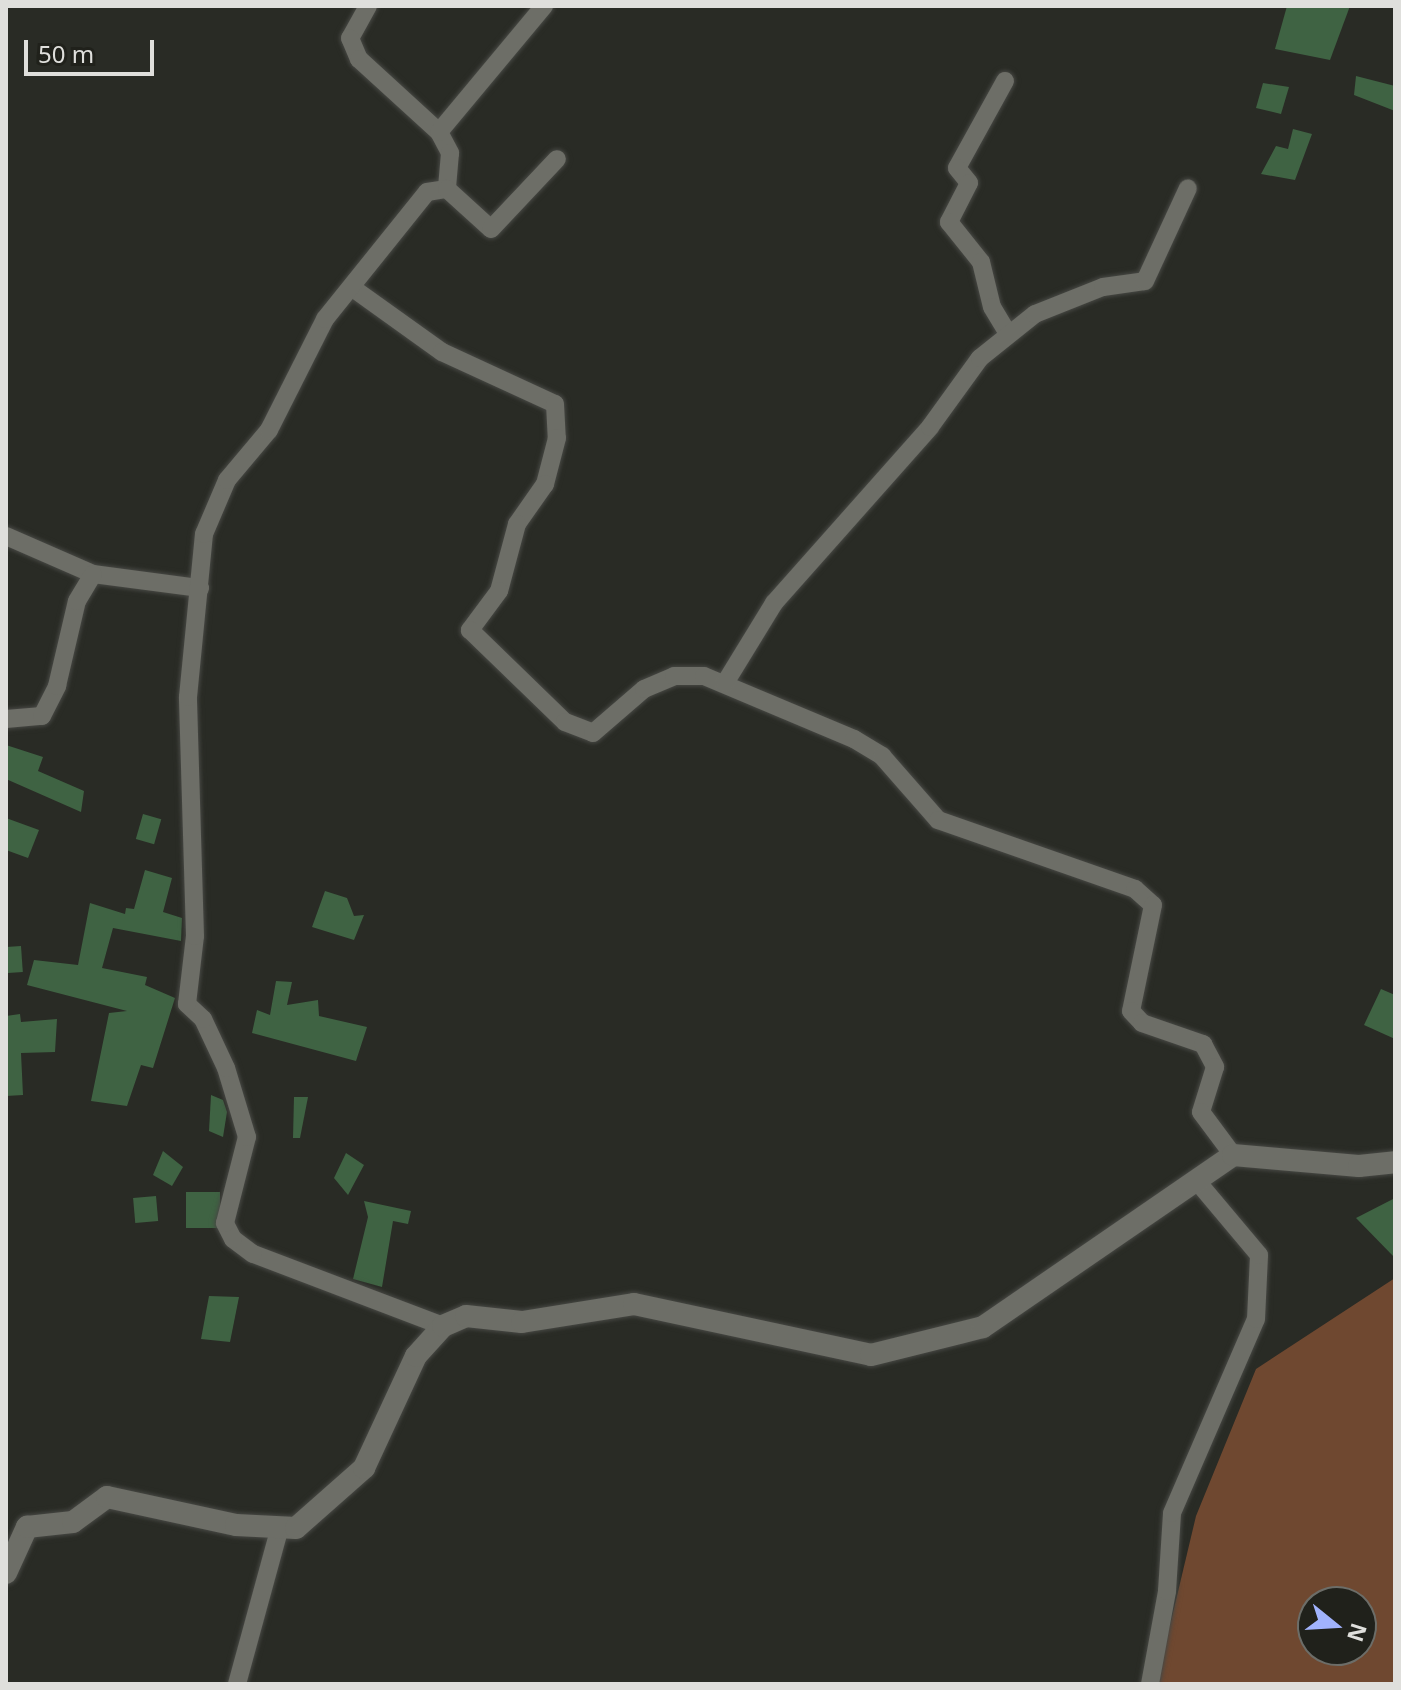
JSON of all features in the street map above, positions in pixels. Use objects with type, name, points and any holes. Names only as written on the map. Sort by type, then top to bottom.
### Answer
[{"type":"street","points":[[368,6],[350,38],[359,59],[439,132],[450,153],[447,189]]},
{"type":"street","points":[[439,132],[544,6]]},
{"type":"street","points":[[1005,81],[957,168],[969,183],[949,222],[981,262],[992,307],[1007,332]]},
{"type":"street","points":[[447,189],[491,229],[557,159]]},
{"type":"street","points":[[725,683],[774,603],[1007,332],[1103,287],[1145,281],[1188,188]]},
{"type":"street","points":[[443,1326],[253,1254],[233,1239],[225,1223],[247,1137],[226,1068],[203,1019],[187,1004],[195,936],[188,697],[204,534],[227,480],[269,430],[325,319],[354,289],[390,231],[427,192],[447,189]]},
{"type":"street","points":[[354,289],[442,352],[555,404],[557,438],[545,484],[517,524],[499,591],[470,630],[565,722],[593,733],[644,689],[674,676],[725,683],[745,697],[854,739],[882,756],[938,820],[1135,889],[1153,905],[1131,1011],[1142,1023],[1203,1044],[1215,1067],[1201,1112],[1233,1155]]},
{"type":"street","points":[[6,536],[93,574],[200,588]]},
{"type":"street","points":[[6,719],[42,716],[57,686],[77,601],[93,574]]},
{"type":"street","points":[[6,1573],[27,1527],[73,1522],[107,1497],[236,1525],[296,1528],[364,1468],[416,1356],[443,1326],[466,1316],[522,1322],[634,1304],[871,1355],[934,1343],[983,1327],[1233,1155],[1359,1166],[1395,1162]]},
{"type":"street","points":[[1150,1684],[1167,1591],[1172,1513],[1256,1319],[1259,1255],[1196,1180]]},
{"type":"street","points":[[237,1684],[280,1527]]},
{"type":"shaded area","points":[[1395,1278],[1395,1684],[1156,1684],[1196,1516],[1256,1369]]},
{"type":"building","points":[[1287,6],[1350,6],[1330,60],[1275,49]]},
{"type":"building","points":[[1356,76],[1395,86],[1395,111],[1354,95]]},
{"type":"building","points":[[1263,83],[1289,87],[1281,114],[1256,108]]},
{"type":"building","points":[[1293,129],[1312,134],[1295,180],[1261,174],[1276,146],[1288,149]]},
{"type":"building","points":[[6,745],[43,757],[38,771],[84,791],[81,812],[6,779]]},
{"type":"building","points":[[143,814],[161,819],[154,844],[136,839]]},
{"type":"building","points":[[6,818],[39,830],[28,858],[6,850]]},
{"type":"building","points":[[145,870],[172,878],[163,912],[182,918],[181,941],[113,928],[102,968],[147,977],[145,985],[175,998],[153,1068],[141,1065],[127,1106],[91,1101],[109,1013],[127,1011],[27,985],[34,960],[78,965],[90,903],[125,914],[126,908],[134,909]]},
{"type":"building","points":[[325,891],[347,898],[354,916],[364,915],[354,940],[312,927]]},
{"type":"building","points":[[21,946],[23,972],[8,973],[6,947]]},
{"type":"building","points":[[276,981],[292,982],[287,1005],[318,1000],[319,1016],[367,1027],[356,1061],[252,1033],[257,1010],[270,1015]]},
{"type":"building","points":[[1381,989],[1395,995],[1395,1039],[1364,1025]]},
{"type":"building","points":[[20,1014],[21,1022],[57,1019],[55,1052],[21,1053],[23,1095],[6,1096],[6,1016]]},
{"type":"building","points":[[211,1095],[223,1100],[227,1112],[223,1137],[209,1131]]},
{"type":"building","points":[[294,1097],[308,1097],[300,1138],[293,1138]]},
{"type":"building","points":[[163,1151],[183,1167],[172,1186],[153,1175]]},
{"type":"building","points":[[346,1153],[364,1165],[348,1195],[334,1178]]},
{"type":"building","points":[[186,1192],[220,1192],[220,1228],[186,1228]]},
{"type":"building","points":[[156,1196],[158,1221],[135,1223],[133,1198]]},
{"type":"building","points":[[1395,1198],[1395,1258],[1356,1218]]},
{"type":"building","points":[[364,1201],[411,1211],[408,1224],[393,1221],[382,1287],[353,1279],[368,1217]]},
{"type":"building","points":[[209,1296],[239,1297],[230,1342],[201,1339]]}]
